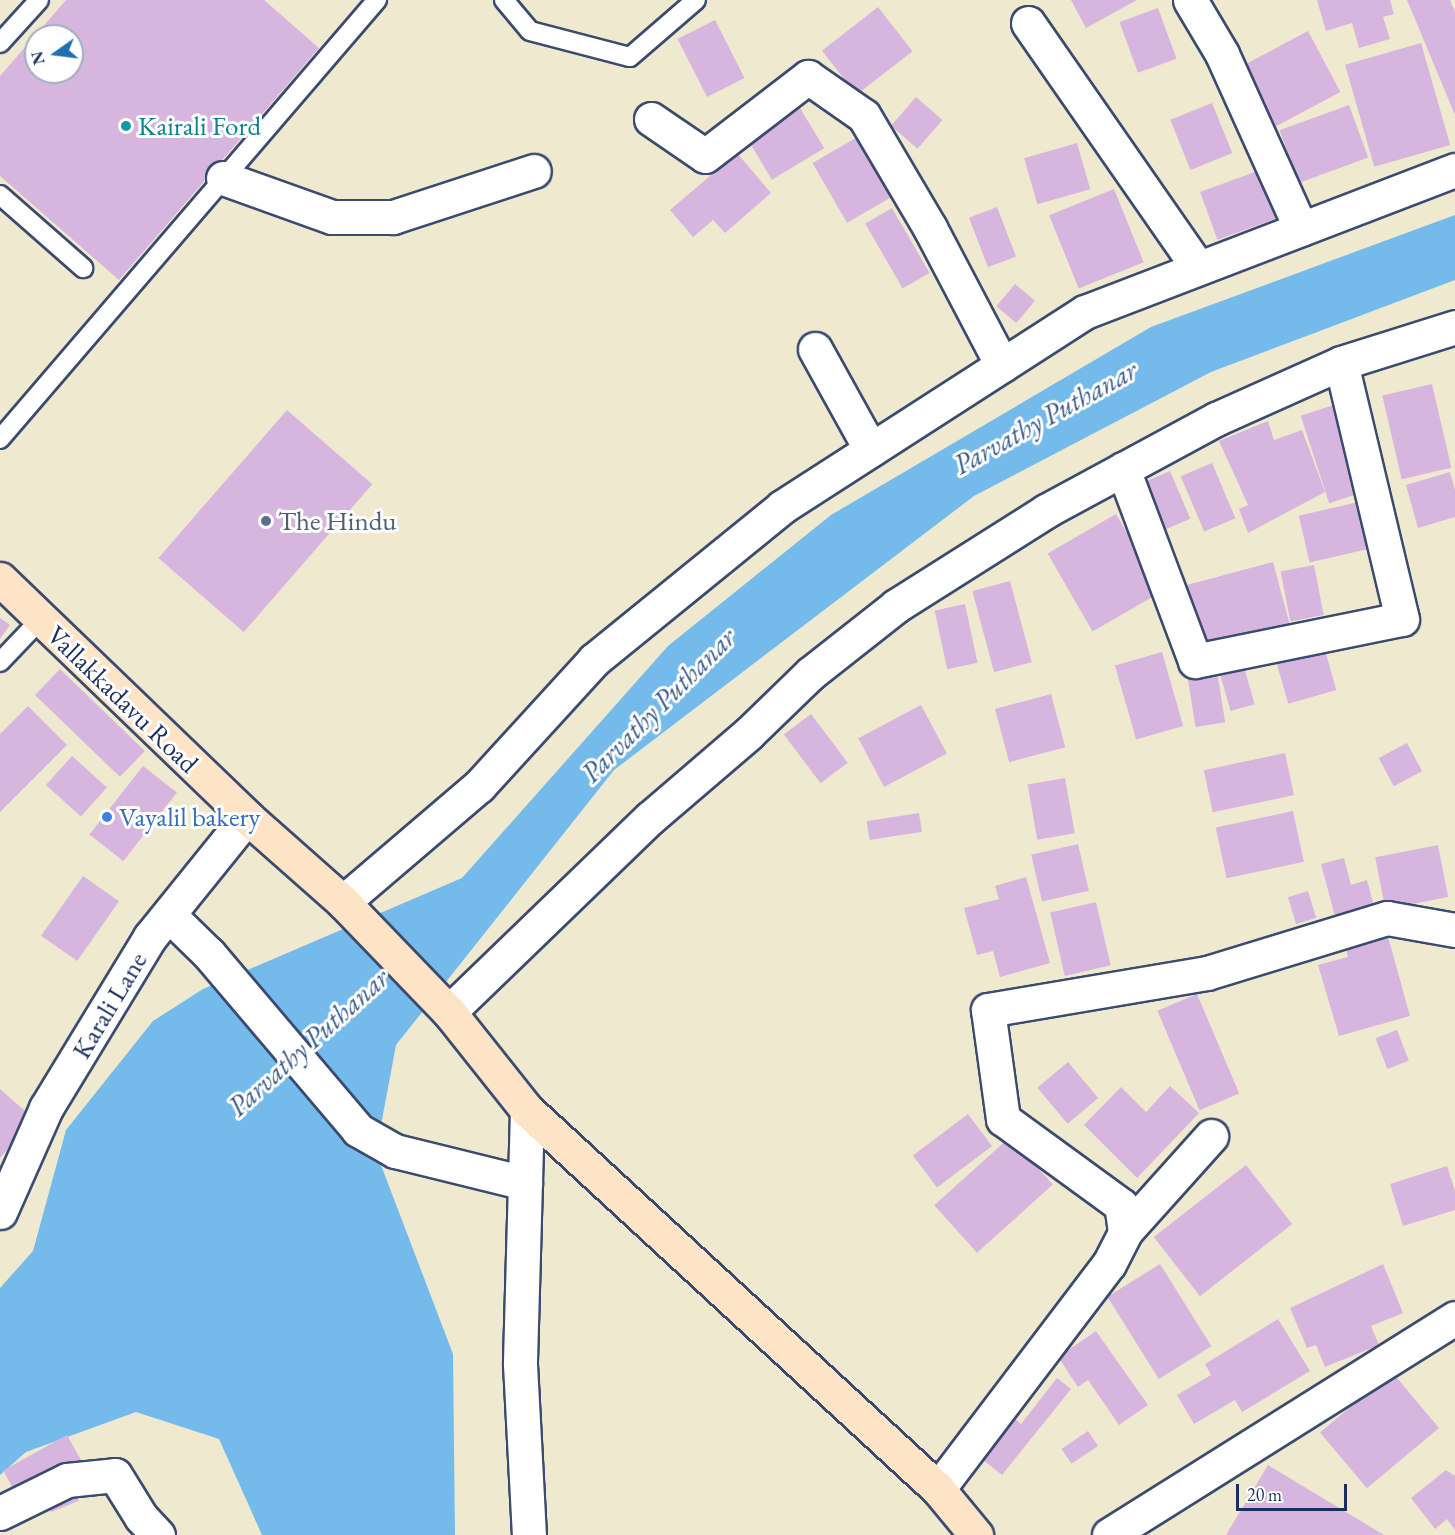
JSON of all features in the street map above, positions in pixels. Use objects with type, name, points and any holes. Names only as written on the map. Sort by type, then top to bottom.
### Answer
[{"type":"street","points":[[1190,0],[1222,54],[1301,229]]},
{"type":"street","points":[[1028,22],[1198,268]]},
{"type":"street","points":[[651,119],[705,156],[808,77],[818,83],[864,116],[930,228],[1002,365]]},
{"type":"street","points":[[348,908],[479,786],[594,660],[782,507],[1085,312],[1455,170]]},
{"type":"street","points":[[223,178],[332,218],[393,217],[534,171]]},
{"type":"street","points":[[445,1008],[650,818],[749,733],[811,673],[896,606],[1046,511],[1216,419],[1341,363],[1455,327]]},
{"type":"street","points":[[815,349],[870,450]]},
{"type":"street","points":[[1123,469],[1195,661],[1402,619],[1341,363]]},
{"type":"street","name":"Vallakkadavu Road","points":[[0,579],[247,817],[348,908],[445,1008],[527,1110],[938,1489],[976,1535]]},
{"type":"street","name":"Karali Lane","points":[[0,1212],[46,1108],[150,937],[170,916],[247,817]]},
{"type":"street","points":[[170,916],[209,954],[358,1130],[395,1151],[525,1183]]},
{"type":"street","points":[[1125,1232],[1121,1205],[1003,1119],[988,1010],[1207,973],[1387,918],[1455,930]]},
{"type":"street","points":[[527,1110],[520,1364],[529,1535]]},
{"type":"street","points":[[938,1489],[1109,1264],[1125,1232],[1211,1136]]},
{"type":"street","points":[[1109,1535],[1455,1318]]},
{"type":"street","points":[[0,1513],[67,1480],[115,1475],[149,1526]]},
{"type":"lane","points":[[0,43],[39,0]]},
{"type":"lane","points":[[0,439],[377,0]]},
{"type":"lane","points":[[504,0],[530,31],[630,57],[696,0]]},
{"type":"lane","points":[[0,195],[83,268]]},
{"type":"lane","points":[[0,662],[40,620]]},
{"type":"water","name":"Parvathy Puthanar","points":[[1455,215],[1455,280],[1211,372],[974,496],[614,770],[396,1045],[376,1152],[453,1354],[455,1535],[262,1535],[219,1439],[136,1412],[26,1452],[0,1475],[0,1288],[33,1251],[66,1130],[153,1021],[203,989],[462,878],[668,646],[831,515],[1151,327]]},
{"type":"building","name":"Kairali Ford","points":[[66,0],[264,0],[319,48],[119,280],[0,176],[0,76],[24,48],[24,84],[84,84],[84,24],[45,24]]},
{"type":"building","points":[[1071,0],[1137,0],[1086,28]]},
{"type":"building","points":[[1317,0],[1390,0],[1394,14],[1383,17],[1390,39],[1359,48],[1352,23],[1326,31]]},
{"type":"building","points":[[1407,0],[1450,0],[1455,12],[1455,115]]},
{"type":"building","points":[[878,7],[912,51],[857,95],[822,51]]},
{"type":"building","points":[[1158,8],[1176,59],[1138,73],[1119,22]]},
{"type":"building","points":[[715,20],[745,78],[707,97],[678,39]]},
{"type":"building","points":[[1308,31],[1340,92],[1274,127],[1242,66]]},
{"type":"building","points":[[1421,43],[1450,145],[1374,167],[1345,65]]},
{"type":"building","points":[[916,97],[942,120],[917,149],[891,126]]},
{"type":"building","points":[[1212,103],[1232,153],[1191,170],[1170,120]]},
{"type":"building","points":[[1349,105],[1368,158],[1299,183],[1279,130]]},
{"type":"building","points":[[800,108],[824,148],[772,180],[748,139]]},
{"type":"building","points":[[861,135],[896,195],[847,223],[813,163]]},
{"type":"building","points":[[1077,143],[1090,189],[1037,204],[1024,158]]},
{"type":"building","points":[[737,153],[771,193],[725,233],[713,220],[693,237],[670,210]]},
{"type":"building","points":[[1263,169],[1280,217],[1217,240],[1200,192]]},
{"type":"building","points":[[1114,189],[1144,262],[1079,288],[1049,215]]},
{"type":"building","points":[[997,207],[1016,256],[988,267],[969,218]]},
{"type":"building","points":[[892,208],[930,273],[903,288],[865,224]]},
{"type":"building","points":[[1015,284],[1035,301],[1016,323],[996,306]]},
{"type":"building","points":[[1432,384],[1451,468],[1402,479],[1382,395]]},
{"type":"building","points":[[1334,405],[1362,492],[1329,503],[1301,416]]},
{"type":"building","name":"The Hindu","points":[[287,410],[372,484],[244,632],[158,558]]},
{"type":"building","points":[[1268,421],[1274,440],[1302,430],[1325,492],[1248,533],[1239,509],[1248,505],[1219,441]]},
{"type":"building","points":[[1212,463],[1235,518],[1204,532],[1181,476]]},
{"type":"building","points":[[1170,471],[1190,519],[1166,529],[1146,481]]},
{"type":"building","points":[[1450,472],[1455,490],[1455,517],[1418,528],[1406,485]]},
{"type":"building","points":[[1367,500],[1378,547],[1310,563],[1299,516]]},
{"type":"building","points":[[1116,514],[1161,592],[1093,631],[1048,554]]},
{"type":"building","points":[[1273,562],[1290,625],[1198,649],[1181,587]]},
{"type":"building","points":[[1314,565],[1324,615],[1290,622],[1281,571]]},
{"type":"building","points":[[1010,581],[1032,662],[994,672],[972,591]]},
{"type":"building","points":[[965,604],[977,663],[947,669],[935,610]]},
{"type":"building","points":[[0,618],[10,625],[0,639]]},
{"type":"building","points":[[1322,640],[1336,690],[1288,704],[1274,654]]},
{"type":"building","points":[[1162,652],[1183,726],[1136,740],[1115,666]]},
{"type":"building","points":[[1242,660],[1255,704],[1231,711],[1218,667]]},
{"type":"building","points":[[60,669],[145,751],[120,777],[35,695]]},
{"type":"building","points":[[1217,671],[1225,722],[1196,727],[1187,676]]},
{"type":"building","points":[[1051,694],[1065,747],[1009,762],[995,709]]},
{"type":"building","points":[[921,705],[947,754],[884,787],[858,738]]},
{"type":"building","points":[[28,706],[67,745],[0,812],[0,734]]},
{"type":"building","points":[[811,714],[848,763],[821,783],[784,734]]},
{"type":"building","points":[[1407,743],[1422,771],[1394,786],[1379,758]]},
{"type":"building","points":[[1285,753],[1294,795],[1213,812],[1204,770]]},
{"type":"building","points":[[72,756],[107,787],[81,816],[46,785]]},
{"type":"building","points":[[143,766],[177,792],[123,861],[89,835]]},
{"type":"building","points":[[1065,778],[1075,833],[1037,840],[1028,785]]},
{"type":"building","points":[[1293,811],[1304,862],[1227,878],[1216,827]]},
{"type":"building","points":[[919,813],[922,832],[870,840],[867,821]]},
{"type":"building","points":[[1078,844],[1089,891],[1042,902],[1031,855]]},
{"type":"building","points":[[1438,845],[1448,897],[1385,909],[1375,857]]},
{"type":"building","points":[[1344,858],[1351,885],[1367,880],[1375,910],[1336,920],[1321,864]]},
{"type":"building","points":[[83,876],[119,901],[77,961],[41,936]]},
{"type":"building","points":[[1026,877],[1050,963],[1000,977],[993,951],[977,955],[964,908],[999,899],[995,886]]},
{"type":"building","points":[[1308,891],[1316,918],[1296,924],[1288,897]]},
{"type":"building","points":[[1096,902],[1111,965],[1065,976],[1050,913]]},
{"type":"building","points":[[1387,933],[1410,1016],[1339,1036],[1318,965],[1348,957],[1345,945]]},
{"type":"building","points":[[1197,994],[1239,1093],[1200,1110],[1157,1011]]},
{"type":"building","points":[[1397,1030],[1409,1061],[1387,1069],[1376,1038]]},
{"type":"building","points":[[1068,1062],[1098,1098],[1068,1124],[1037,1088]]},
{"type":"building","points":[[1170,1086],[1199,1113],[1137,1178],[1084,1125],[1121,1087],[1146,1112]]},
{"type":"building","points":[[0,1089],[34,1119],[0,1158]]},
{"type":"building","points":[[968,1114],[992,1146],[937,1187],[913,1156]]},
{"type":"building","points":[[1010,1137],[1053,1185],[977,1253],[934,1205]]},
{"type":"building","points":[[1246,1165],[1292,1224],[1200,1296],[1154,1237]]},
{"type":"building","points":[[1447,1166],[1455,1191],[1455,1210],[1403,1226],[1390,1184]]},
{"type":"building","points":[[1160,1264],[1211,1346],[1159,1379],[1107,1297]]},
{"type":"building","points":[[1383,1264],[1403,1313],[1371,1326],[1379,1345],[1325,1367],[1316,1345],[1307,1348],[1290,1308]]},
{"type":"building","points":[[1278,1319],[1310,1371],[1242,1412],[1235,1400],[1194,1424],[1177,1395],[1211,1375],[1205,1364]]},
{"type":"building","points":[[1096,1331],[1148,1405],[1119,1425],[1088,1380],[1078,1387],[1058,1357]]},
{"type":"building","points":[[1392,1372],[1439,1428],[1367,1488],[1320,1432]]},
{"type":"building","points":[[1057,1378],[1071,1389],[1002,1475],[982,1459],[1014,1418],[1021,1424]]},
{"type":"building","points":[[1088,1431],[1098,1446],[1072,1464],[1061,1449]]},
{"type":"building","points":[[67,1435],[85,1467],[21,1503],[3,1470]]},
{"type":"building","points":[[1268,1465],[1384,1535],[1226,1535]]},
{"type":"building","points":[[1446,1470],[1455,1476],[1455,1530],[1447,1519],[1435,1529],[1411,1498]]},
{"type":"building","points":[[73,1486],[79,1501],[51,1512],[45,1497]]},
{"type":"place","name":"Kairali Ford","points":[[126,126]]},
{"type":"place","name":"The Hindu","points":[[266,521]]},
{"type":"place","name":"Vayalil bakery","points":[[107,817]]}]
